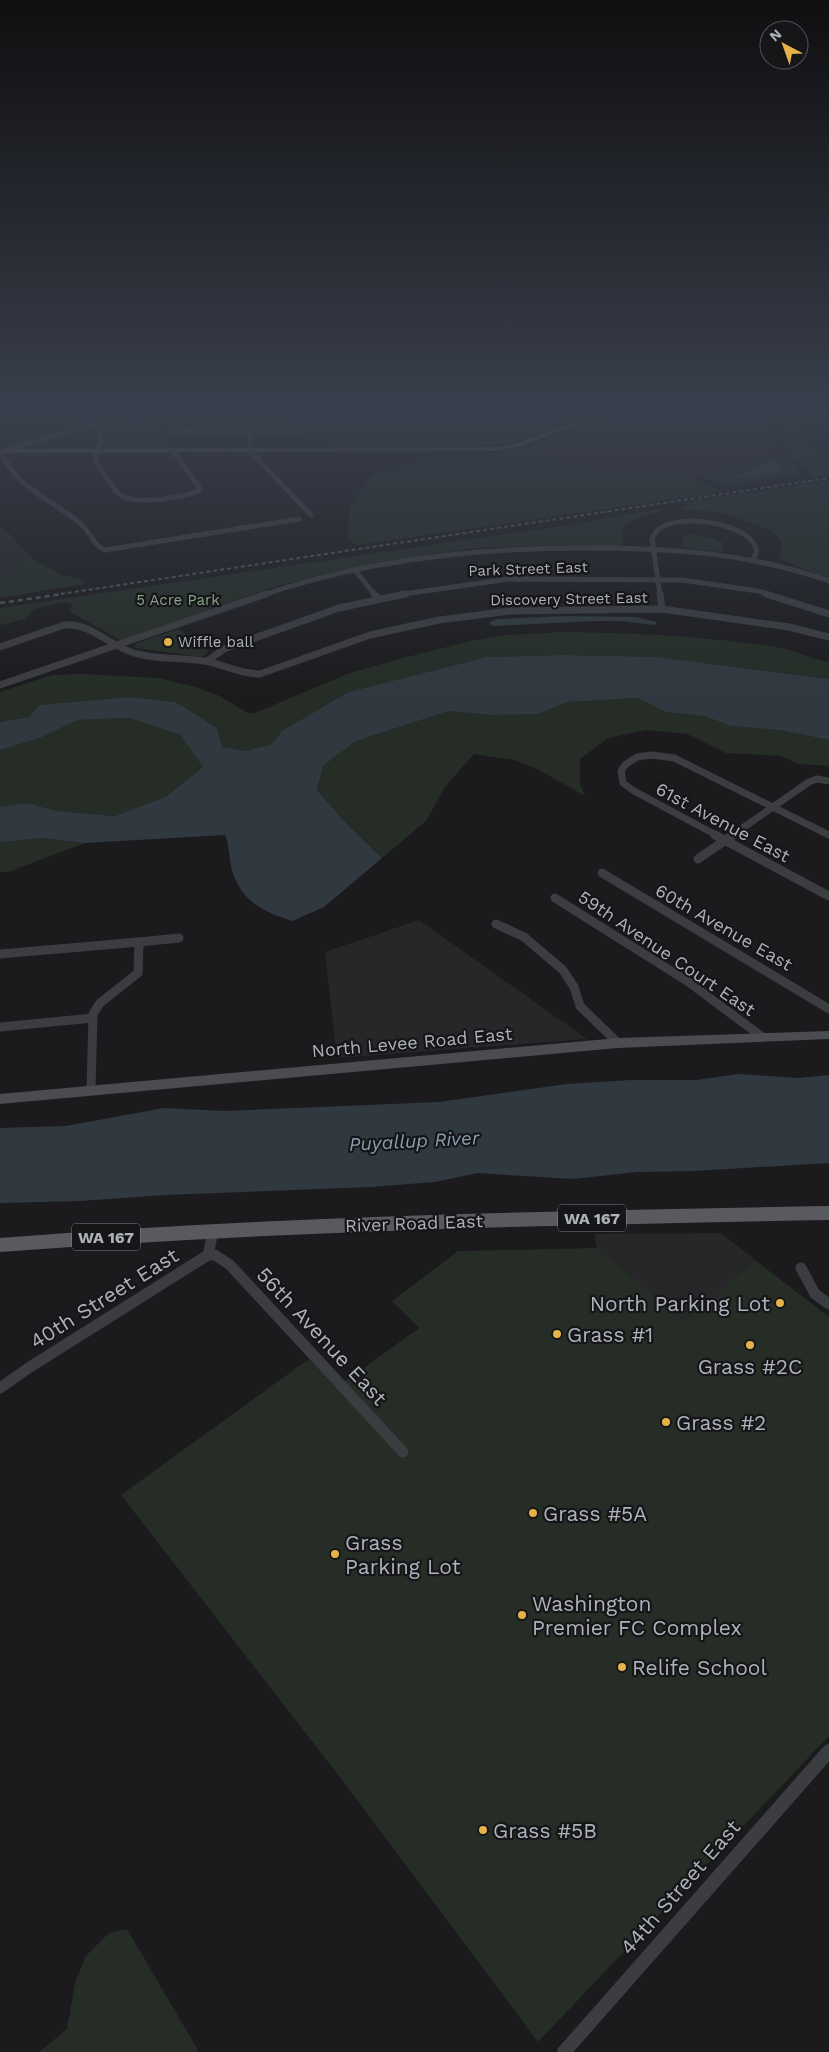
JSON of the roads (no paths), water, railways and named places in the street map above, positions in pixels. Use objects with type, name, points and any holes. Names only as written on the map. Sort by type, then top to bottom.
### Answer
[{"type":"main road","name":"North Levee Road East","points":[[0,1099],[618,1042],[829,1035]]},
{"type":"main road","name":"River Road East","points":[[0,1245],[213,1231],[467,1221],[829,1213]]},
{"type":"street","points":[[49,502],[82,525],[99,548],[103,550],[134,547],[216,531],[298,519]]},
{"type":"street","points":[[299,502],[311,515]]},
{"type":"street","points":[[662,610],[653,535],[664,526],[678,522],[705,522],[734,529],[747,536],[757,547],[753,560]]},
{"type":"street","points":[[0,685],[119,646],[274,590],[355,570],[442,555],[499,549],[654,548],[753,560],[794,569],[829,581]]},
{"type":"street","points":[[355,570],[378,598]]},
{"type":"street","name":"Park Street East","points":[[207,661],[224,649],[318,614],[378,598],[463,584],[509,579],[658,578],[725,585],[758,591],[829,614]]},
{"type":"street","name":"Discovery Street East","points":[[207,661],[255,675],[361,638],[439,620],[476,614],[541,610],[662,610],[789,627],[829,637]]},
{"type":"street","points":[[0,647],[69,624],[104,635],[133,653],[207,661]]},
{"type":"street","name":"61st Avenue East","points":[[774,807],[674,758],[652,755],[626,763],[622,768],[620,776],[627,787],[829,896]]},
{"type":"street","points":[[698,859],[809,782],[825,780]]},
{"type":"street","points":[[774,807],[829,835]]},
{"type":"street","name":"60th Avenue East","points":[[602,873],[829,1008]]},
{"type":"street","name":"59th Avenue Court East","points":[[555,898],[686,981],[739,1017],[761,1036]]},
{"type":"street","points":[[496,924],[524,937],[563,970],[574,987],[580,1006],[618,1042]]},
{"type":"street","points":[[0,954],[179,938]]},
{"type":"street","points":[[92,1090],[93,1018],[100,1003],[138,973],[139,942]]},
{"type":"street","points":[[0,1027],[93,1018]]},
{"type":"street","points":[[208,1255],[213,1231]]},
{"type":"street","name":"40th Street East","points":[[0,1388],[30,1367],[208,1255]]},
{"type":"street","name":"56th Avenue East","points":[[208,1255],[215,1256],[230,1264],[403,1452]]},
{"type":"street","points":[[801,1268],[815,1294],[829,1304]]},
{"type":"street","name":"44th Street East","points":[[564,2052],[829,1751]]},
{"type":"water","points":[[567,616],[635,617],[657,622],[652,625],[622,621],[596,621],[494,626],[490,625],[489,622],[498,619]]},
{"type":"water","points":[[564,655],[658,657],[829,679],[829,740],[780,730],[731,726],[704,716],[666,712],[638,698],[568,702],[537,714],[491,715],[449,711],[356,741],[323,766],[317,790],[345,822],[382,858],[324,907],[292,921],[263,909],[241,890],[232,870],[225,835],[85,843],[43,838],[0,842],[0,807],[27,803],[57,811],[115,816],[167,796],[203,767],[181,735],[129,718],[78,720],[40,738],[0,750],[0,722],[29,717],[39,705],[129,697],[176,702],[217,728],[222,747],[246,751],[272,744],[282,731],[348,692],[487,657]]},
{"type":"water","name":"Puyallup River","points":[[738,1074],[798,1078],[829,1075],[829,1163],[694,1171],[637,1172],[573,1179],[478,1173],[435,1182],[371,1187],[0,1203],[0,1128],[66,1126],[164,1108],[224,1111],[439,1102],[567,1084],[631,1080],[696,1080]]},
{"type":"railway","points":[[54,595],[672,502]]},
{"type":"railway","points":[[0,603],[63,594]]},
{"type":"place","name":"Wiffle ball","points":[[168,642]]},
{"type":"place","name":"North Parking Lot","points":[[780,1303]]},
{"type":"place","name":"Grass #1","points":[[557,1334]]},
{"type":"place","name":"Grass #2C","points":[[750,1345]]},
{"type":"place","name":"Grass #2","points":[[666,1422]]},
{"type":"place","name":"Grass #5A","points":[[533,1513]]},
{"type":"place","name":"Grass Parking Lot","points":[[335,1554]]},
{"type":"place","name":"Washington Premier FC Complex","points":[[522,1615]]},
{"type":"place","name":"Relife School","points":[[622,1667]]},
{"type":"place","name":"Grass #5B","points":[[483,1830]]},
{"type":"park label","name":"5 Acre Park","points":[[178,600]]}]
